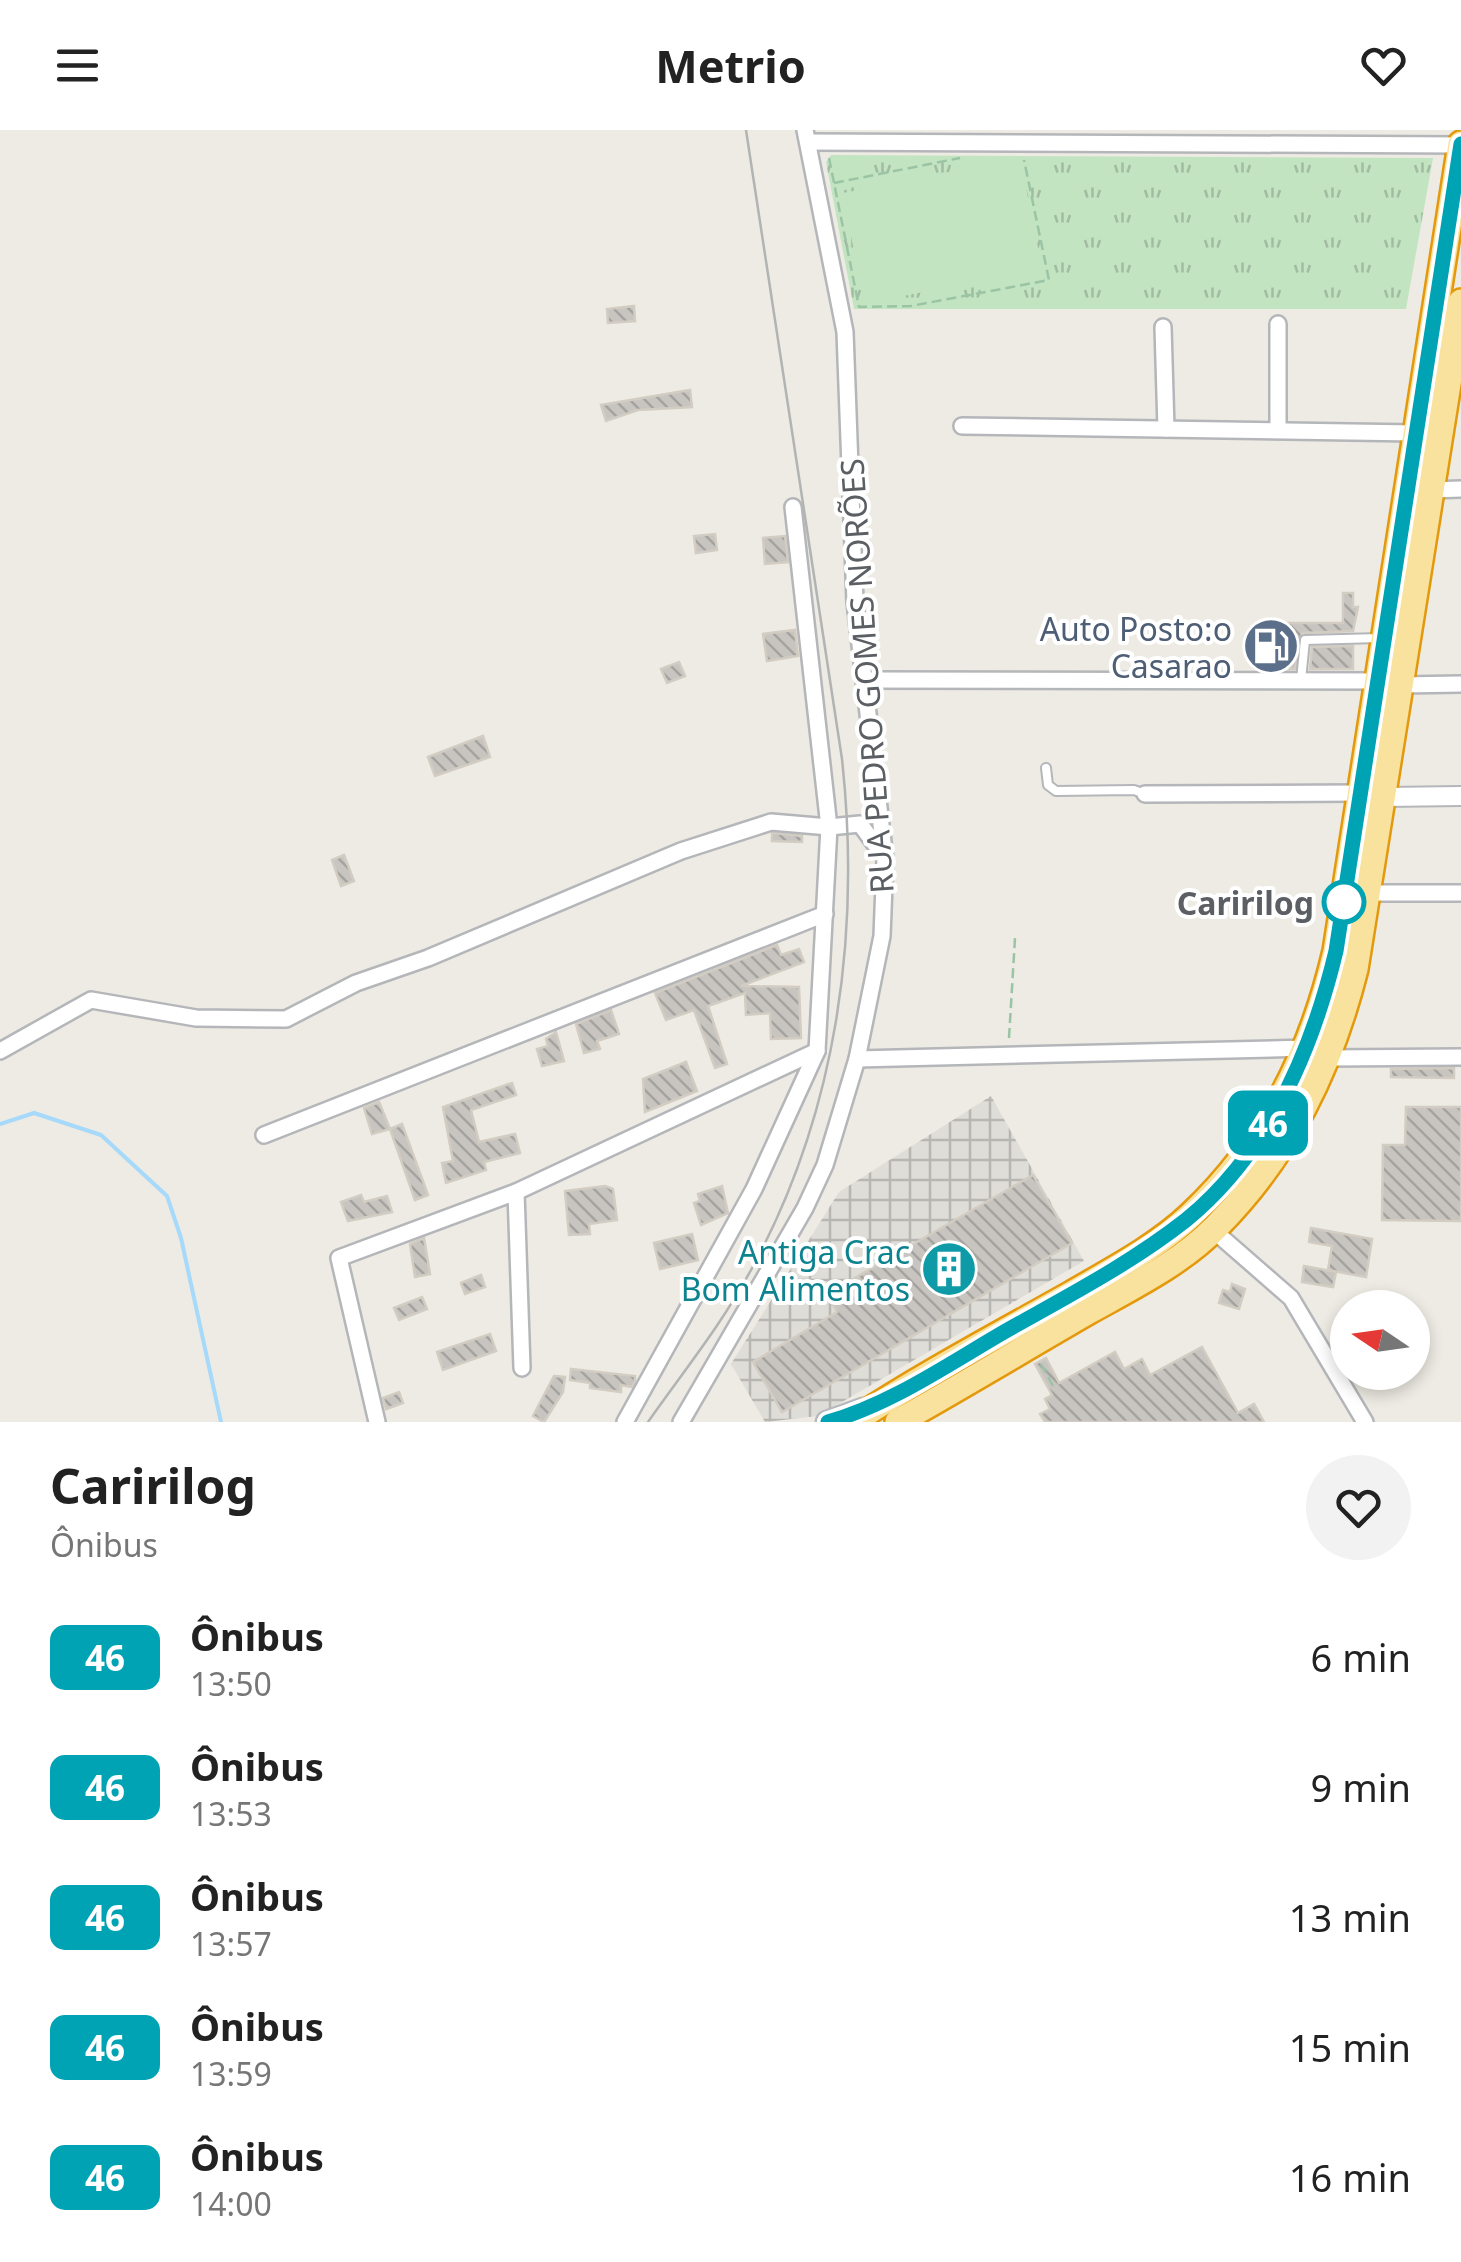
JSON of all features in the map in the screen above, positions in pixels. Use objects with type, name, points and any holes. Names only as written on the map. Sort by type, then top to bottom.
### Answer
[{"type":"highway","points":[[1390,683],[1384,638],[1461,145]]},
{"type":"highway","points":[[852,1422],[891,1411],[1189,1217],[1244,1158],[1319,1053],[1336,951],[1373,795],[1461,302]]},
{"type":"highway","points":[[891,1411],[934,1412],[1147,1283],[1214,1230],[1273,1160],[1351,985],[1370,893],[1373,795]]},
{"type":"main road","points":[[828,1422],[891,1411]]},
{"type":"street","points":[[807,136],[826,142],[1461,145]]},
{"type":"street","name":"RUA PEDRO GOMES NORÕES","points":[[681,1422],[805,1208],[825,1165],[857,1059],[877,973],[884,858],[854,602],[845,332],[807,136]]},
{"type":"street","points":[[1278,324],[1278,428]]},
{"type":"street","points":[[1163,327],[1166,428]]},
{"type":"street","points":[[962,426],[1416,433]]},
{"type":"street","points":[[1430,490],[1461,489]]},
{"type":"street","points":[[625,1422],[754,1189],[817,1051],[828,827],[793,507]]},
{"type":"street","points":[[864,680],[1461,684]]},
{"type":"street","points":[[860,824],[876,778]]},
{"type":"street","points":[[1145,794],[1461,796]]},
{"type":"street","points":[[0,1051],[91,1000],[196,1018],[286,1019],[356,982],[428,958],[681,851],[771,822],[828,827],[860,824]]},
{"type":"street","points":[[860,824],[884,858]]},
{"type":"street","points":[[1370,893],[1461,893]]},
{"type":"street","points":[[264,1135],[825,914]]},
{"type":"street","points":[[377,1422],[340,1258],[516,1192],[817,1051]]},
{"type":"street","points":[[857,1059],[1319,1053],[1461,1058]]},
{"type":"street","points":[[516,1192],[522,1368]]},
{"type":"street","points":[[1214,1230],[1290,1298],[1365,1422]]},
{"type":"lane","points":[[1301,680],[1301,649],[1309,638],[1384,638]]},
{"type":"lane","points":[[1046,768],[1048,785],[1056,791],[1134,790],[1145,794]]},
{"type":"path","points":[[826,142],[859,306],[911,306],[1049,280],[1024,156]]},
{"type":"path","points":[[834,183],[974,142]]},
{"type":"path","points":[[1008,1055],[1016,938]]},
{"type":"path","points":[[1040,1362],[1053,1386]]},
{"type":"shaded area","points":[[991,1096],[1084,1261],[818,1416],[765,1422],[731,1364],[839,1192]]},
{"type":"green space","points":[[831,155],[1433,158],[1406,309],[854,309],[826,162]]},
{"type":"green space","points":[[1020,158],[1042,268],[864,304],[843,193]]},
{"type":"building","points":[[634,306],[635,321],[608,323],[607,309]]},
{"type":"building","points":[[690,390],[692,407],[638,410],[606,421],[601,405]]},
{"type":"building","points":[[715,534],[717,550],[696,553],[694,536]]},
{"type":"building","points":[[785,536],[788,562],[765,564],[763,538]]},
{"type":"building","points":[[1343,593],[1353,593],[1353,607],[1358,607],[1353,631],[1302,633],[1295,669],[1261,670],[1261,623],[1343,623]]},
{"type":"building","points":[[795,630],[798,656],[767,661],[763,634]]},
{"type":"building","points":[[1353,646],[1353,669],[1310,669],[1312,647]]},
{"type":"building","points":[[679,662],[685,676],[667,683],[661,669]]},
{"type":"building","points":[[483,736],[490,757],[435,776],[428,757]]},
{"type":"building","points":[[772,833],[802,836],[802,842],[772,841]]},
{"type":"building","points":[[344,855],[354,881],[341,886],[332,860]]},
{"type":"building","points":[[777,945],[781,955],[799,949],[804,962],[741,986],[799,987],[801,1038],[771,1039],[770,1013],[746,1015],[745,993],[708,1006],[727,1064],[715,1068],[694,1010],[666,1020],[655,993]]},
{"type":"building","points":[[611,1010],[619,1034],[597,1041],[600,1049],[584,1053],[576,1024]]},
{"type":"building","points":[[556,1032],[564,1061],[542,1066],[537,1049],[548,1046],[546,1039]]},
{"type":"building","points":[[686,1062],[697,1091],[645,1112],[643,1079]]},
{"type":"building","points":[[1454,1068],[1454,1078],[1391,1077],[1391,1069]]},
{"type":"building","points":[[512,1083],[516,1095],[471,1110],[479,1142],[515,1134],[520,1153],[484,1162],[486,1170],[446,1183],[442,1163],[453,1161],[443,1107]]},
{"type":"building","points":[[379,1102],[390,1129],[372,1134],[364,1108]]},
{"type":"building","points":[[1406,1107],[1461,1107],[1461,1221],[1382,1220],[1383,1145],[1405,1145]]},
{"type":"building","points":[[402,1124],[428,1195],[415,1200],[390,1129]]},
{"type":"building","name":"Antiga Crac Bom Alimentos","points":[[1033,1175],[1072,1243],[782,1412],[753,1362],[837,1312],[827,1294]]},
{"type":"building","points":[[605,1186],[613,1189],[617,1220],[589,1224],[590,1234],[569,1235],[565,1191]]},
{"type":"building","points":[[722,1186],[728,1213],[701,1225],[694,1203],[700,1201],[698,1194]]},
{"type":"building","points":[[361,1195],[364,1202],[387,1196],[392,1212],[348,1221],[341,1202]]},
{"type":"building","points":[[1311,1228],[1372,1239],[1366,1277],[1328,1270],[1332,1246],[1309,1242]]},
{"type":"building","points":[[692,1234],[698,1260],[660,1269],[654,1243]]},
{"type":"building","points":[[424,1238],[430,1274],[415,1277],[410,1244]]},
{"type":"building","points":[[1304,1266],[1336,1272],[1333,1287],[1302,1282]]},
{"type":"building","points":[[481,1275],[485,1287],[465,1294],[461,1283]]},
{"type":"building","points":[[1232,1284],[1245,1289],[1239,1309],[1219,1303],[1223,1290],[1230,1292]]},
{"type":"building","points":[[422,1297],[427,1309],[399,1320],[394,1308]]},
{"type":"building","points":[[490,1334],[496,1351],[443,1370],[437,1352]]},
{"type":"building","points":[[1202,1347],[1238,1413],[1254,1404],[1264,1422],[1045,1422],[1040,1414],[1050,1409],[1045,1399],[1052,1395],[1035,1364],[1046,1358],[1059,1383],[1115,1352],[1124,1369],[1142,1359],[1150,1375]]},
{"type":"building","points":[[571,1369],[635,1376],[635,1381],[632,1387],[621,1385],[621,1392],[590,1388],[590,1383],[570,1380]]},
{"type":"building","points":[[554,1376],[565,1377],[563,1392],[544,1422],[533,1416]]},
{"type":"building","points":[[399,1392],[403,1403],[386,1409],[383,1398]]},
{"type":"waterway","points":[[0,1124],[34,1113],[101,1135],[167,1196],[181,1238],[221,1422]]},
{"type":"tram line","points":[[648,1422],[728,1310],[780,1210],[823,1086],[844,957],[848,891],[842,759],[746,130]]},
{"type":"bus line","name":"46","points":[[828,1422],[884,1401],[1145,1250],[1189,1217],[1244,1158],[1292,1082],[1324,1004],[1336,951],[1461,144]]},
{"type":"place","name":"Auto Posto:o Casarao","points":[[1271,646]]},
{"type":"place","name":"Caririlog","points":[[1344,902]]},
{"type":"place","name":"Antiga Crac Bom Alimentos","points":[[949,1269]]}]
